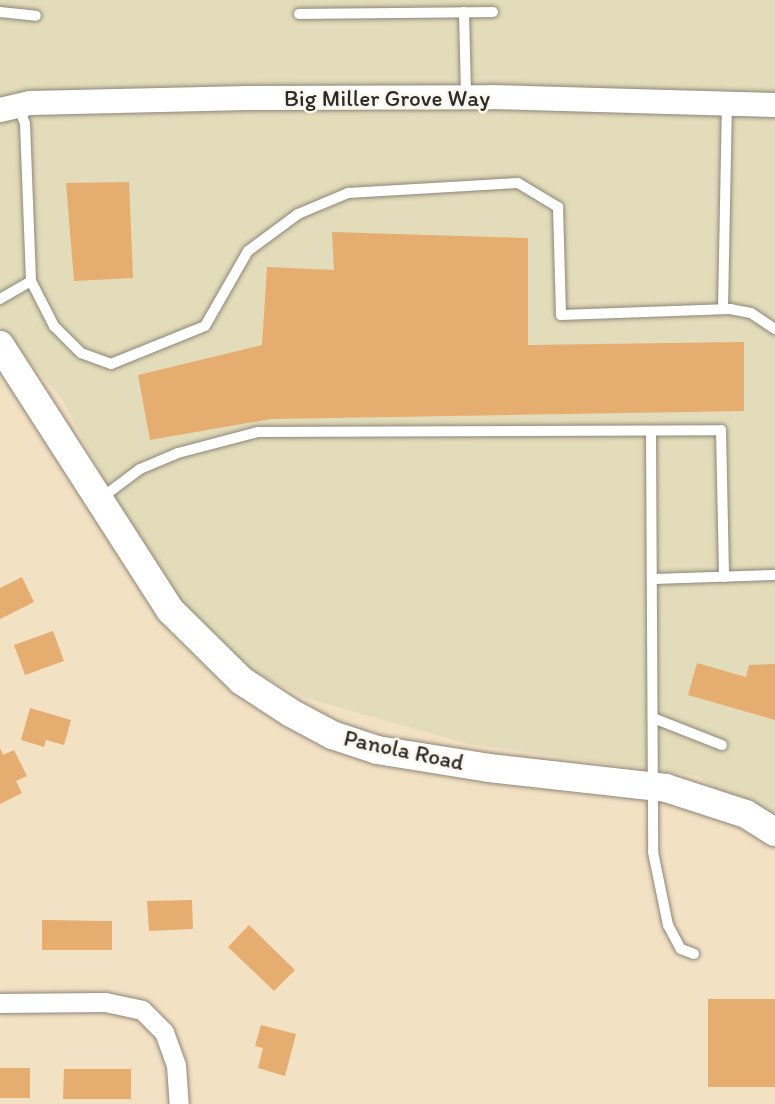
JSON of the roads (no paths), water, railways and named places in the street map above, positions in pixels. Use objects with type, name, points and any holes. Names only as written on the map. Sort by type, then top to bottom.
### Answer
[{"type":"main road","name":"Panola Road","points":[[0,345],[170,610],[242,681],[301,719],[377,750],[653,786],[746,814],[775,832]]},
{"type":"street","name":"Big Miller Grove Way","points":[[9,108],[91,101],[466,98],[775,105]]},
{"type":"street","points":[[0,1003],[105,1002],[142,1010],[164,1032],[176,1065],[179,1104]]},
{"type":"lane","points":[[0,12],[36,16]]},
{"type":"lane","points":[[464,12],[466,98]]},
{"type":"lane","points":[[299,14],[493,12]]},
{"type":"lane","points":[[723,309],[727,103]]},
{"type":"lane","points":[[9,108],[24,124],[31,281],[54,326],[81,353],[111,364],[205,326],[248,251],[298,214],[348,193],[518,183],[558,207],[561,315],[723,309],[751,313],[775,329]]},
{"type":"lane","points":[[0,299],[31,281]]},
{"type":"lane","points":[[99,499],[140,469],[178,453],[258,432],[721,430],[724,577]]},
{"type":"lane","points":[[651,431],[653,852],[668,925],[681,949],[694,954]]},
{"type":"lane","points":[[652,579],[775,575]]},
{"type":"lane","points":[[653,718],[722,745]]}]
